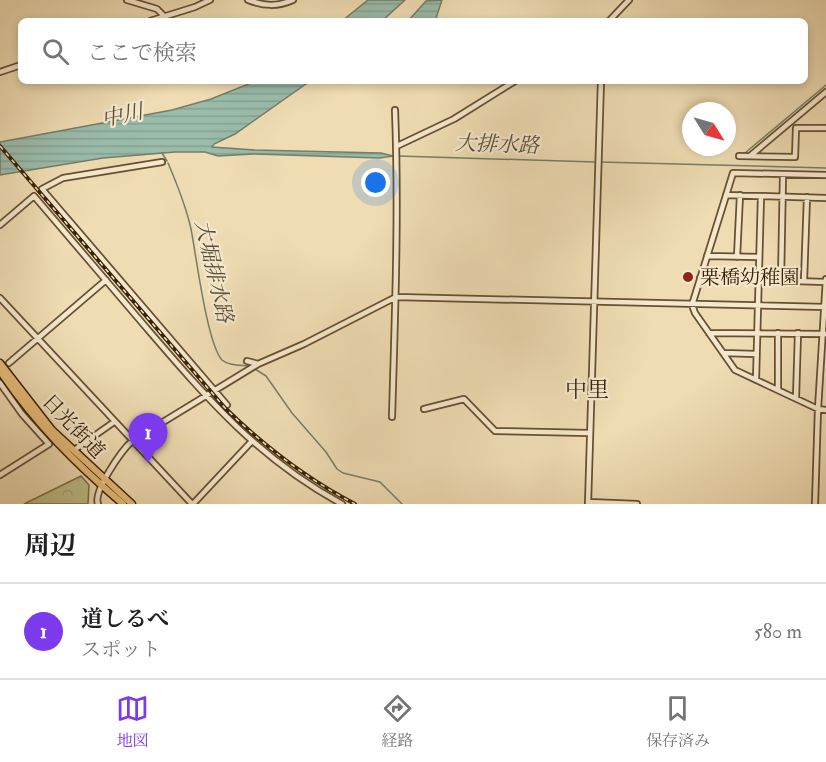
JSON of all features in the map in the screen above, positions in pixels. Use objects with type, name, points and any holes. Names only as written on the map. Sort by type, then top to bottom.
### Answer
[{"type":"highway","name":"日光街道","points":[[0,363],[44,422],[123,504]]},
{"type":"highway","name":"日光街道","points":[[0,371],[36,421],[61,448],[132,504]]},
{"type":"street","points":[[127,0],[157,9],[165,17]]},
{"type":"street","points":[[161,18],[210,0]]},
{"type":"street","points":[[248,0],[268,6],[293,0]]},
{"type":"street","points":[[612,18],[629,0]]},
{"type":"street","points":[[0,72],[18,66]]},
{"type":"street","points":[[397,148],[454,118],[510,84]]},
{"type":"street","points":[[601,84],[588,503],[637,504]]},
{"type":"street","points":[[749,156],[826,92]]},
{"type":"street","points":[[392,417],[396,297],[395,110]]},
{"type":"street","points":[[739,156],[795,157],[796,128],[826,128]]},
{"type":"street","points":[[162,162],[63,178],[42,189],[227,405]]},
{"type":"street","points":[[826,175],[733,173],[692,305],[694,313],[735,370],[826,410]]},
{"type":"street","points":[[781,280],[783,175]]},
{"type":"street","points":[[726,195],[826,198]]},
{"type":"street","points":[[737,257],[740,195]]},
{"type":"street","points":[[0,225],[34,196],[205,396],[252,441],[292,474],[342,504]]},
{"type":"street","points":[[756,380],[761,196]]},
{"type":"street","points":[[804,281],[807,198]]},
{"type":"street","points":[[707,256],[759,257]]},
{"type":"street","points":[[700,278],[826,281],[824,366],[818,408],[815,504]]},
{"type":"street","points":[[9,363],[106,280]]},
{"type":"street","points":[[98,504],[97,497],[117,458],[132,441],[258,364],[304,344],[396,297],[826,308]]},
{"type":"street","points":[[0,298],[193,504],[252,441]]},
{"type":"street","points":[[709,333],[825,334]]},
{"type":"street","points":[[778,333],[778,390]]},
{"type":"street","points":[[796,398],[798,333]]},
{"type":"street","points":[[723,353],[756,354]]},
{"type":"street","points":[[247,361],[258,364]]},
{"type":"street","points":[[0,382],[22,414],[49,444],[0,475]]},
{"type":"street","points":[[820,390],[826,391]]},
{"type":"street","points":[[424,409],[464,399],[495,431],[589,433]]},
{"type":"street","points":[[77,448],[114,422]]},
{"type":"green space","points":[[81,476],[89,485],[88,504],[24,504]]},
{"type":"shaded area","points":[[368,0],[405,0],[385,18],[346,18]]},
{"type":"shaded area","points":[[442,0],[436,18],[411,18],[426,1]]},
{"type":"shaded area","points":[[248,84],[306,84],[235,134],[212,147],[381,153],[393,156],[380,158],[253,154],[218,156],[205,152],[175,152],[103,158],[0,175],[0,142],[172,110],[211,99]]},
{"type":"waterway","points":[[745,153],[826,85]]},
{"type":"waterway","name":"大堀排水路","points":[[162,153],[167,161]]},
{"type":"waterway","name":"大排水路","points":[[398,156],[595,162]]},
{"type":"waterway","name":"大排水路","points":[[600,162],[826,168]]},
{"type":"waterway","name":"大堀排水路","points":[[168,163],[189,220],[207,318],[217,351],[225,362],[249,366]]},
{"type":"waterway","name":"大堀排水路","points":[[255,369],[266,376],[337,469],[343,473],[380,482],[402,504]]},
{"type":"railway","points":[[0,146],[225,408],[287,461],[320,484],[355,504]]},
{"type":"place","name":"栗橋幼稚園","points":[[688,277]]},
{"type":"place","name":"道しるべ","points":[[148,463]]},
{"type":"district","name":"中里","points":[[587,389]]},
{"type":"water label","name":"中川","points":[[122,115]]}]
